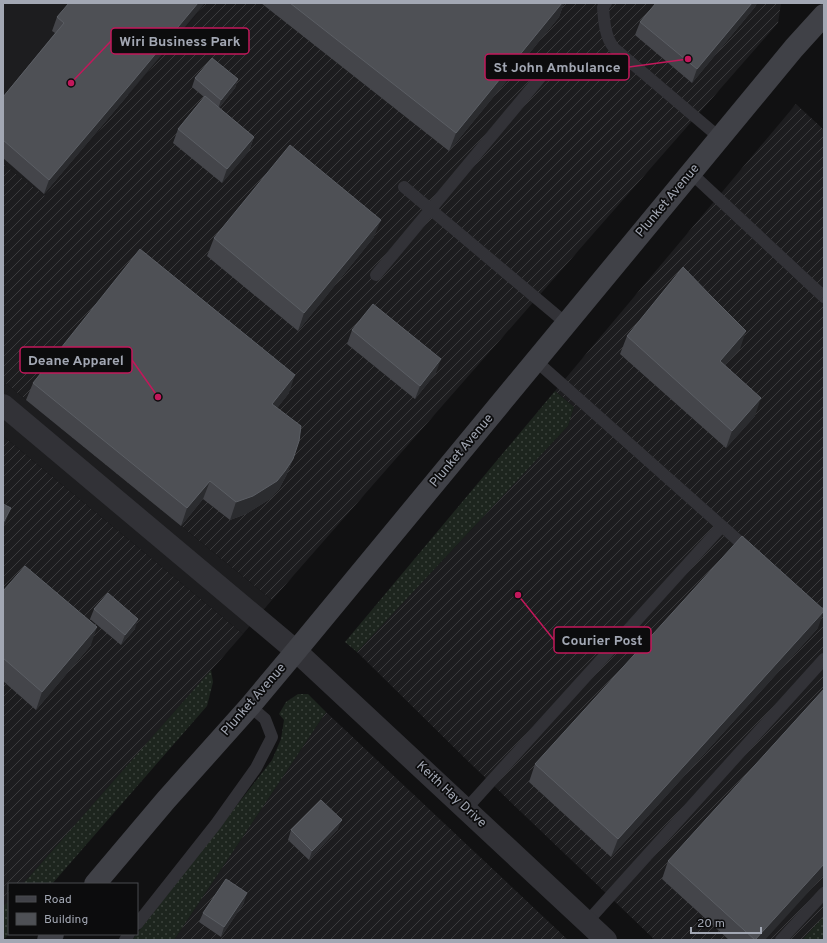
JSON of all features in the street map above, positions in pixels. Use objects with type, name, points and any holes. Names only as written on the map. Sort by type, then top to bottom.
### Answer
[{"type":"main road","name":"Plunket Avenue","points":[[96,883],[166,800],[250,706],[794,48],[824,15]]},
{"type":"street","name":"Keith Hay Drive","points":[[3,405],[296,651],[606,940]]},
{"type":"lane","points":[[606,3],[603,7],[603,18],[610,43],[614,48],[720,138]]},
{"type":"lane","points":[[376,275],[554,61]]},
{"type":"lane","points":[[691,173],[824,297]]},
{"type":"lane","points":[[404,187],[567,324]]},
{"type":"lane","points":[[536,361],[756,556]]},
{"type":"lane","points":[[466,809],[722,526]]},
{"type":"lane","points":[[587,922],[824,659]]},
{"type":"lane","points":[[138,923],[216,824],[256,768],[272,736],[265,719],[250,706]]},
{"type":"lane","points":[[781,940],[824,893]]},
{"type":"shaded area","points":[[3,3],[206,3],[45,197],[3,164]]},
{"type":"shaded area","points":[[206,3],[781,3],[778,23],[272,600],[3,381],[3,164],[45,196]]},
{"type":"shaded area","points":[[796,104],[824,130],[824,916],[802,940],[655,940],[471,764],[357,652],[568,426],[574,407],[555,391]]},
{"type":"shaded area","points":[[3,381],[272,600],[243,634],[3,436]]},
{"type":"shaded area","points":[[555,391],[574,407],[568,426],[357,652],[345,642]]},
{"type":"shaded area","points":[[3,436],[243,634],[24,883],[8,883],[8,902],[3,907]]},
{"type":"shaded area","points":[[211,670],[213,682],[207,706],[53,883],[24,883]]},
{"type":"shaded area","points":[[298,694],[308,694],[326,712],[174,940],[132,940],[136,935],[138,935],[138,932],[272,760],[281,739],[284,720],[279,714],[286,702]]},
{"type":"shaded area","points":[[326,712],[568,940],[174,940]]},
{"type":"shaded area","points":[[8,902],[8,935],[3,940],[3,907]]},
{"type":"shaded area","points":[[824,916],[824,940],[802,940]]},
{"type":"building","points":[[69,3],[198,3],[49,180],[3,140],[3,97],[64,23],[57,17]]},
{"type":"building","points":[[290,3],[562,3],[456,133]]},
{"type":"building","points":[[656,3],[752,3],[697,69],[640,22]]},
{"type":"building","points":[[212,58],[238,79],[221,100],[195,78]]},
{"type":"building","points":[[205,96],[254,137],[227,169],[178,129]]},
{"type":"building","points":[[290,145],[381,220],[304,313],[214,238]]},
{"type":"building","points":[[140,249],[295,375],[272,404],[301,426],[299,441],[293,459],[277,481],[253,496],[236,502],[210,481],[187,508],[33,383]]},
{"type":"building","points":[[683,267],[746,331],[720,361],[761,398],[732,431],[627,336]]},
{"type":"building","points":[[373,304],[441,359],[420,386],[352,330]]},
{"type":"building","points":[[3,504],[11,508],[3,523]]},
{"type":"building","points":[[742,536],[824,611],[618,839],[535,764]]},
{"type":"building","points":[[25,566],[97,627],[42,692],[3,658],[3,591]]},
{"type":"building","points":[[108,593],[138,619],[125,635],[94,609]]},
{"type":"building","points":[[824,689],[824,864],[755,940],[668,861]]},
{"type":"building","points":[[321,800],[342,820],[312,851],[291,830]]},
{"type":"building","points":[[226,879],[247,893],[224,927],[203,913]]},
{"type":"place","name":"St John Ambulance","points":[[688,59]]},
{"type":"place","name":"Wiri Business Park","points":[[71,83]]},
{"type":"place","name":"Deane Apparel","points":[[158,397]]},
{"type":"place","name":"Courier Post","points":[[518,595]]}]
